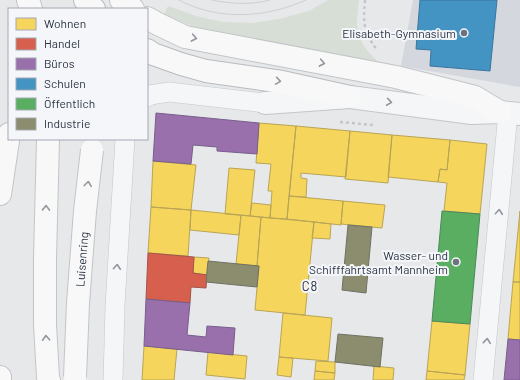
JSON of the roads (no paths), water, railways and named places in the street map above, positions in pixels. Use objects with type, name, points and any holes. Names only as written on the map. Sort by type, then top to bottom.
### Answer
[{"type":"main road","points":[[85,0],[93,8]]},
{"type":"main road","points":[[120,0],[131,8]]},
{"type":"main road","points":[[153,21],[185,37],[396,77],[475,97],[509,113]]},
{"type":"main road","points":[[150,52],[181,64],[206,70],[282,82],[350,97]]},
{"type":"main road","points":[[0,194],[8,140]]},
{"type":"main road","points":[[48,140],[45,325],[48,378]]},
{"type":"main road","name":"Luisenring","points":[[75,378],[78,303],[85,211],[94,140]]},
{"type":"street","points":[[148,96],[169,92],[265,103],[350,97],[472,113],[509,113],[483,380]]},
{"type":"street","points":[[113,380],[114,306],[125,140]]},
{"type":"tram line","points":[[179,0],[194,7],[210,11],[242,15],[275,11],[306,0]]},
{"type":"tram line","points":[[212,0],[241,3],[256,3],[270,0]]},
{"type":"place","name":"Elisabeth-Gymnasium","points":[[464,33]]},
{"type":"place","name":"Wasser- und Schifffahrtsamt Mannheim","points":[[456,262]]},
{"type":"district","name":"C8","points":[[310,286]]}]
